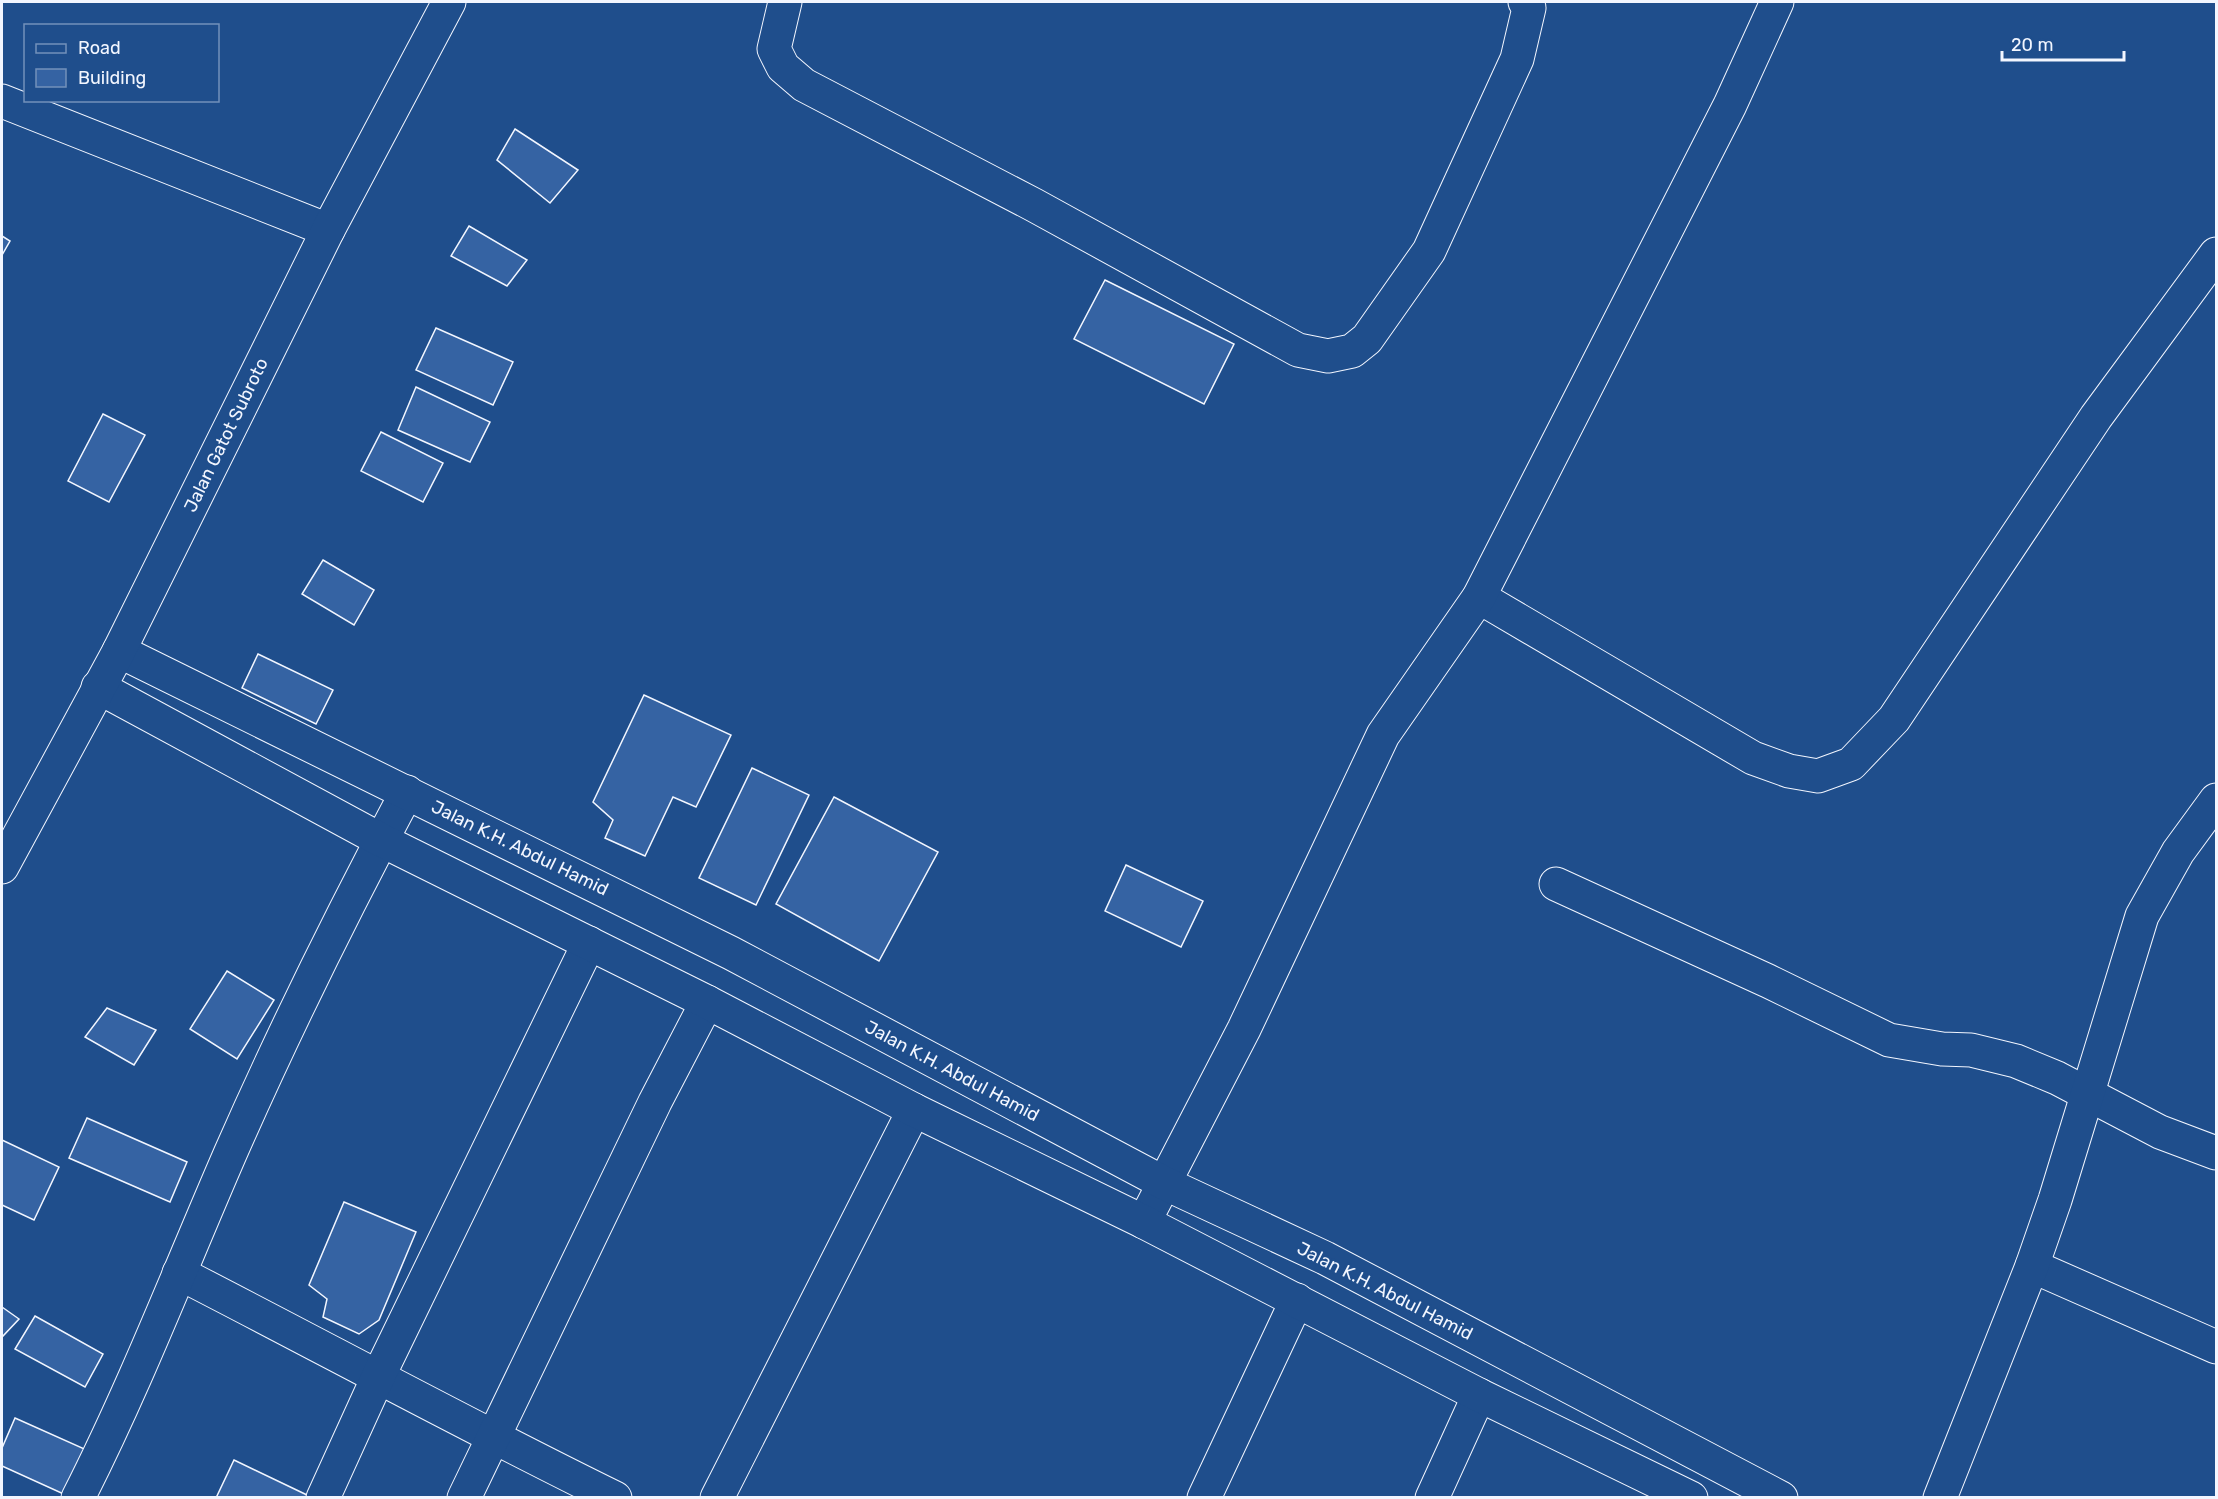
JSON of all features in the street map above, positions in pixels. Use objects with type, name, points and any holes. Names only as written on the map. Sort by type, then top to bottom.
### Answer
[{"type":"main road","name":"Jalan Gatot Subroto","points":[[2,867],[118,651],[328,230],[449,2]]},
{"type":"main road","points":[[785,2],[774,49],[783,67],[804,85],[1034,205],[1298,350],[1328,356],[1352,351],[1367,339],[1429,251],[1516,59],[1529,8],[1525,2]]},
{"type":"main road","points":[[1144,1222],[1244,1029],[1383,735],[1479,597],[1730,105],[1777,2]]},
{"type":"main road","points":[[2,101],[328,230]]},
{"type":"main road","points":[[1479,597],[1754,758],[1789,771],[1818,776],[1851,764],[1893,719],[2096,417],[2216,256]]},
{"type":"main road","name":"Jalan K.H. Abdul Hamid","points":[[118,651],[731,953],[1164,1182],[1325,1258],[1781,1497]]},
{"type":"main road","points":[[98,687],[381,840],[707,1002],[914,1110],[1144,1222],[1479,1395],[1683,1496]]},
{"type":"main road","points":[[78,1497],[108,1439],[241,1130],[381,840],[407,792]]},
{"type":"main road","points":[[1940,1497],[2032,1266],[2055,1200],[2142,916],[2178,852],[2217,800]]},
{"type":"main road","points":[[1556,884],[1768,981],[1889,1040],[1942,1049],[1971,1050],[2016,1061],[2057,1078],[2160,1132],[2217,1153]]},
{"type":"main road","points":[[323,1497],[379,1375],[589,943]]},
{"type":"main road","points":[[464,1497],[655,1102],[707,1002]]},
{"type":"main road","points":[[717,1497],[914,1110]]},
{"type":"main road","points":[[2032,1266],[2217,1347]]},
{"type":"main road","points":[[179,1273],[379,1375],[492,1437],[615,1497]]},
{"type":"main road","points":[[1204,1497],[1297,1300]]},
{"type":"main road","points":[[1432,1497],[1479,1395]]},
{"type":"building","points":[[515,129],[578,170],[550,203],[497,160]]},
{"type":"building","points":[[469,226],[527,260],[507,286],[451,256]]},
{"type":"building","points":[[2,236],[10,241],[2,255]]},
{"type":"building","points":[[1105,280],[1234,344],[1204,404],[1074,339]]},
{"type":"building","points":[[436,328],[513,362],[493,405],[416,370]]},
{"type":"building","points":[[416,387],[490,422],[470,462],[398,430]]},
{"type":"building","points":[[103,414],[145,435],[109,502],[68,481]]},
{"type":"building","points":[[381,432],[443,463],[423,502],[361,471]]},
{"type":"building","points":[[323,560],[374,590],[354,625],[302,594]]},
{"type":"building","points":[[258,654],[333,690],[316,724],[242,688]]},
{"type":"building","points":[[644,695],[731,735],[696,807],[673,797],[645,856],[605,838],[613,820],[593,802]]},
{"type":"building","points":[[752,768],[809,795],[756,905],[699,878]]},
{"type":"building","points":[[834,797],[938,852],[879,961],[776,904]]},
{"type":"building","points":[[1126,865],[1203,901],[1181,947],[1105,911]]},
{"type":"building","points":[[227,971],[274,1000],[237,1059],[190,1029]]},
{"type":"building","points":[[107,1008],[156,1030],[134,1065],[85,1037]]},
{"type":"building","points":[[87,1118],[187,1162],[170,1202],[69,1158]]},
{"type":"building","points":[[2,1140],[59,1167],[34,1220],[2,1205]]},
{"type":"building","points":[[344,1202],[416,1232],[379,1320],[359,1334],[323,1317],[327,1299],[309,1285]]},
{"type":"building","points":[[2,1307],[19,1319],[2,1337]]},
{"type":"building","points":[[35,1316],[103,1354],[85,1387],[15,1349]]},
{"type":"building","points":[[15,1418],[89,1451],[68,1496],[2,1466],[2,1448]]},
{"type":"building","points":[[234,1460],[307,1495],[306,1498],[216,1498]]}]
